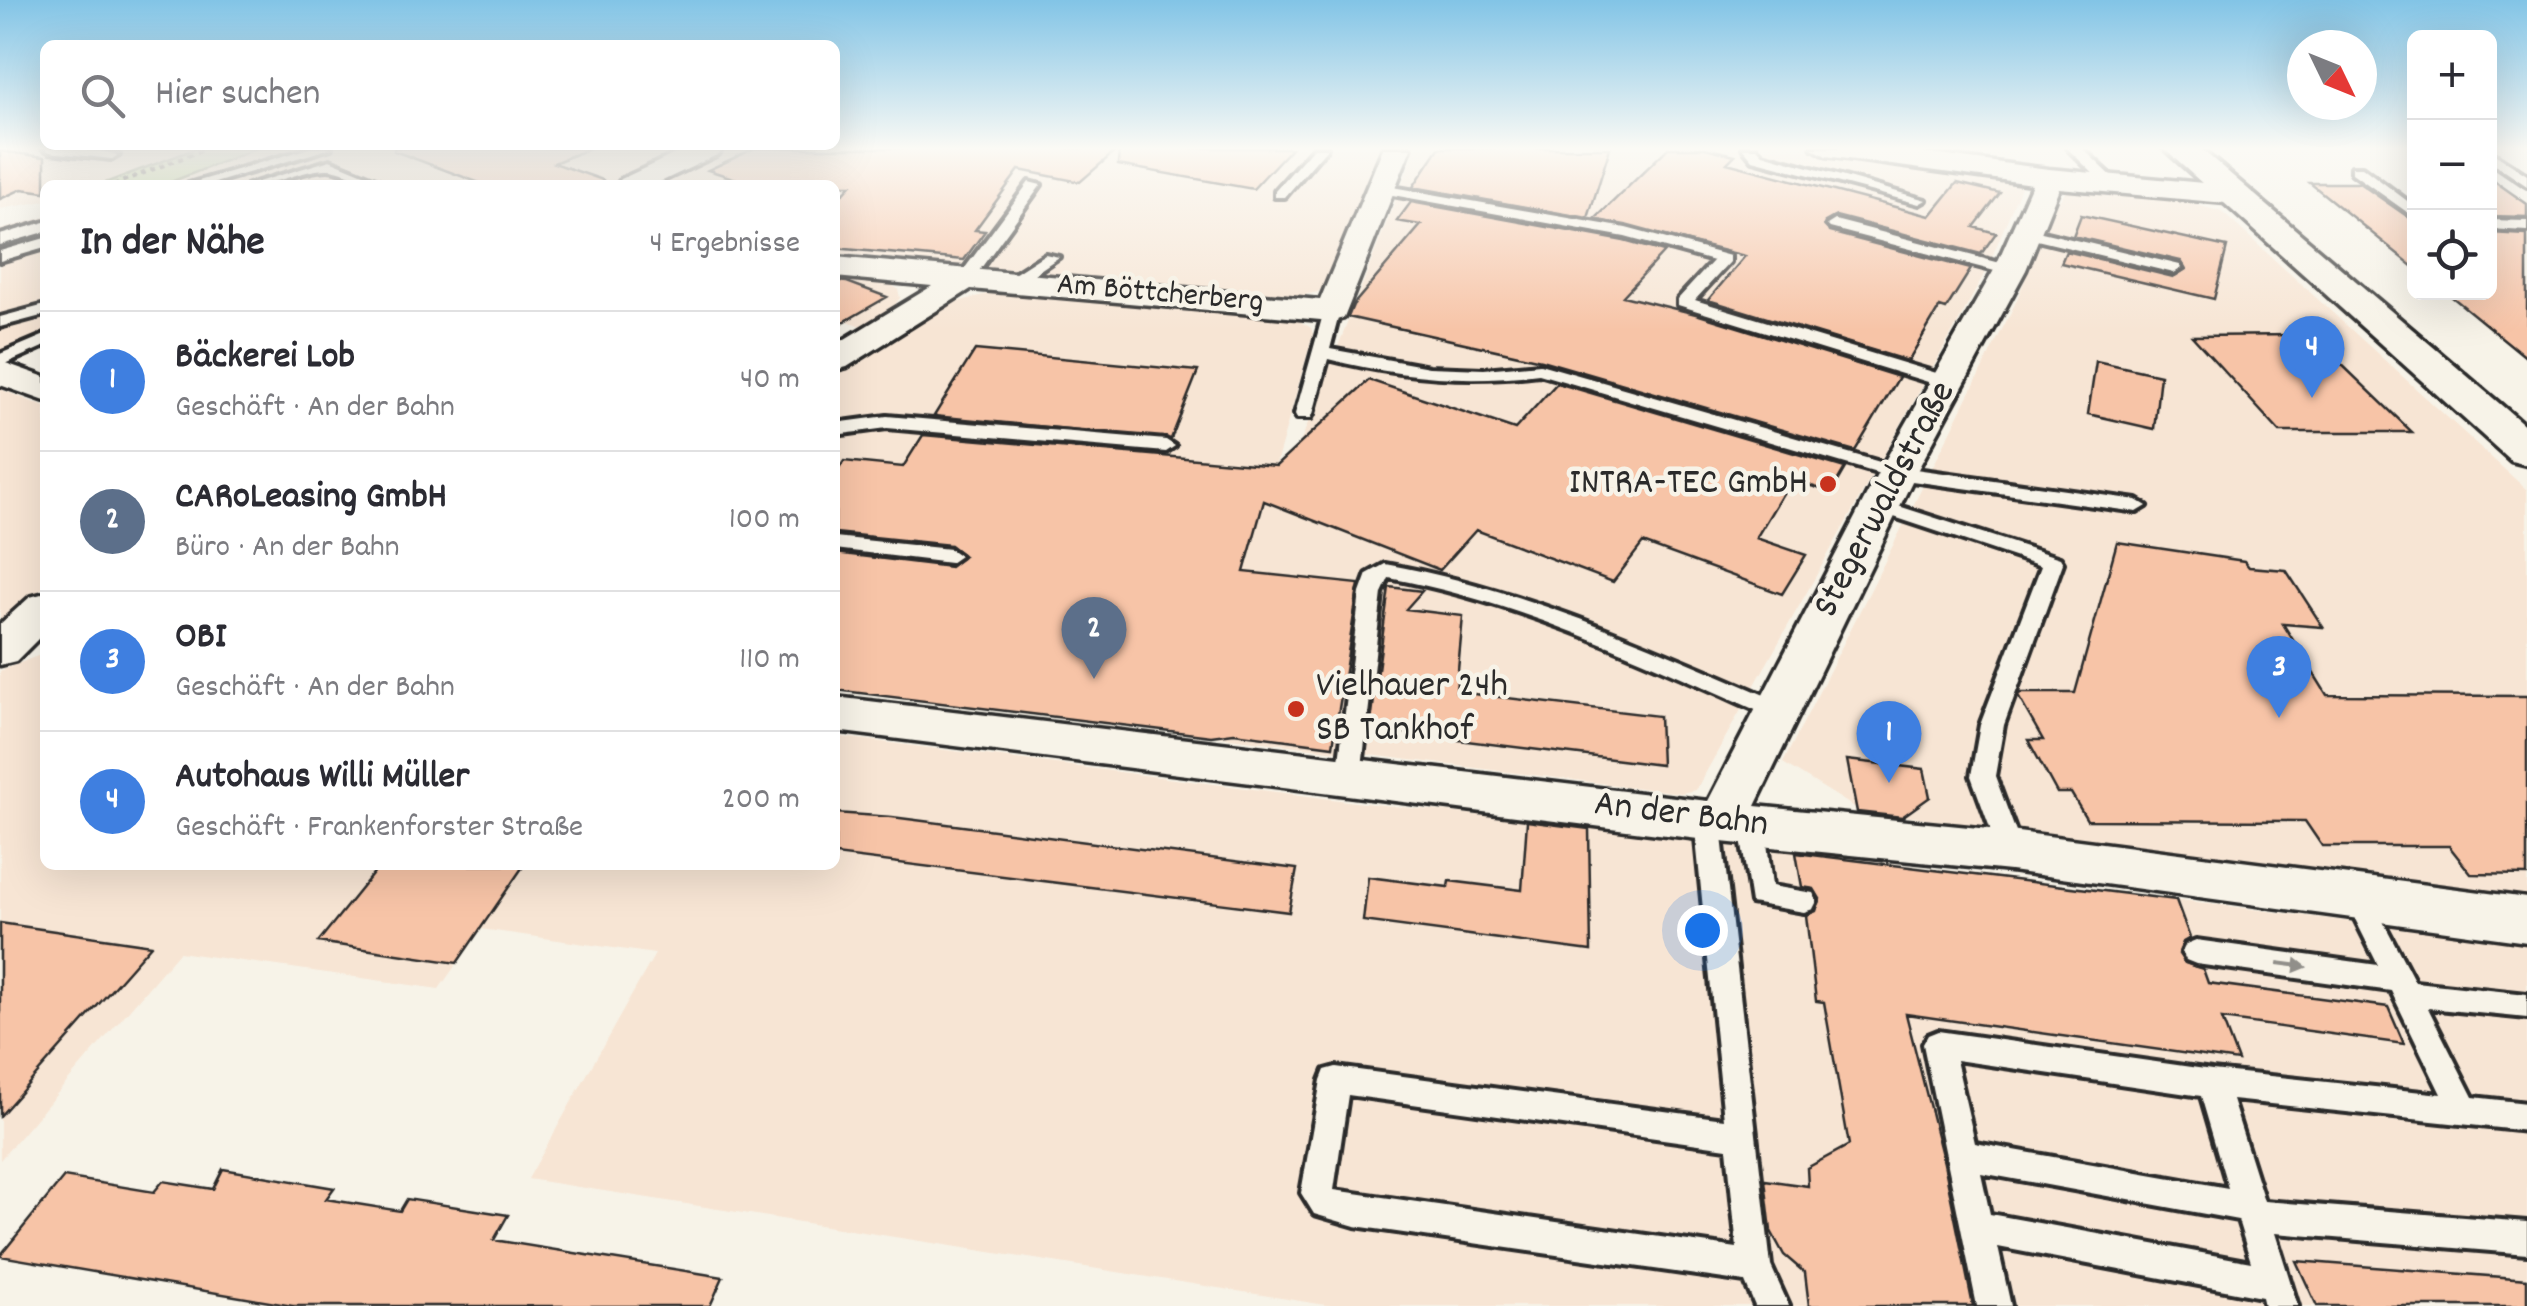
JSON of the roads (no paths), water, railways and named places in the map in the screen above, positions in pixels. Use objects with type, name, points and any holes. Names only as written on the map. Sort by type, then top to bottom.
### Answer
[{"type":"main road","points":[[2253,209],[2521,441]]},
{"type":"street","points":[[1332,311],[1373,209]]},
{"type":"street","name":"Stegerwaldstraße","points":[[1727,822],[1777,710],[1891,483],[2010,270],[2037,209]]},
{"type":"street","name":"Am Böttcherberg","points":[[840,266],[1332,311]]},
{"type":"street","points":[[840,357],[965,279]]},
{"type":"street","points":[[0,372],[40,388]]},
{"type":"street","name":"An der Bahn","points":[[840,715],[1727,822],[2010,851],[2527,920]]},
{"type":"lane","points":[[965,279],[1016,209]]},
{"type":"lane","points":[[1492,209],[1626,233],[1724,259],[1684,302],[1947,382]]},
{"type":"lane","points":[[1835,224],[2010,270]]},
{"type":"lane","points":[[2497,226],[2527,226]]},
{"type":"lane","points":[[0,240],[40,228]]},
{"type":"lane","points":[[2025,233],[2174,268]]},
{"type":"lane","points":[[0,256],[40,245]]},
{"type":"lane","points":[[1012,282],[1051,257]]},
{"type":"lane","points":[[0,322],[40,311]]},
{"type":"lane","points":[[1304,414],[1332,311]]},
{"type":"lane","points":[[0,361],[40,342]]},
{"type":"lane","points":[[1321,352],[1382,368],[1440,376],[1503,375],[1540,369],[1891,483],[2053,563],[1992,725],[1983,776],[2010,851]]},
{"type":"lane","points":[[840,429],[887,422],[1166,446]]},
{"type":"lane","points":[[1891,483],[2137,506]]},
{"type":"lane","points":[[840,544],[950,556]]},
{"type":"lane","points":[[1349,776],[1370,593],[1374,579],[1385,572],[1480,590],[1574,623],[1777,710]]},
{"type":"lane","points":[[1727,822],[1760,896],[1804,901]]},
{"type":"lane","points":[[1727,822],[1741,1136],[1755,1268],[1772,1306]]},
{"type":"lane","points":[[2357,897],[2464,1110]]},
{"type":"lane","points":[[2196,952],[2527,1006]]},
{"type":"lane","points":[[1994,1306],[1938,1044],[2212,1084],[2527,1117]]},
{"type":"lane","points":[[1741,1136],[1336,1080],[1317,1193],[1325,1203],[1355,1210],[1755,1268]]},
{"type":"lane","points":[[2212,1084],[2277,1294]]},
{"type":"lane","points":[[1962,1156],[2251,1212],[2527,1238]]},
{"type":"lane","points":[[1976,1227],[2277,1294]]},
{"type":"place","name":"Autohaus Willi Müller","points":[[2312,398]]},
{"type":"place","name":"INTRA-TEC GmbH","points":[[1828,484]]},
{"type":"place","name":"CARoLeasing GmbH","points":[[1094,679]]},
{"type":"place","name":"Vielhauer 24h SB Tankhof","points":[[1296,709]]},
{"type":"place","name":"OBI","points":[[2279,718]]},
{"type":"place","name":"Bäckerei Lob","points":[[1889,783]]}]
